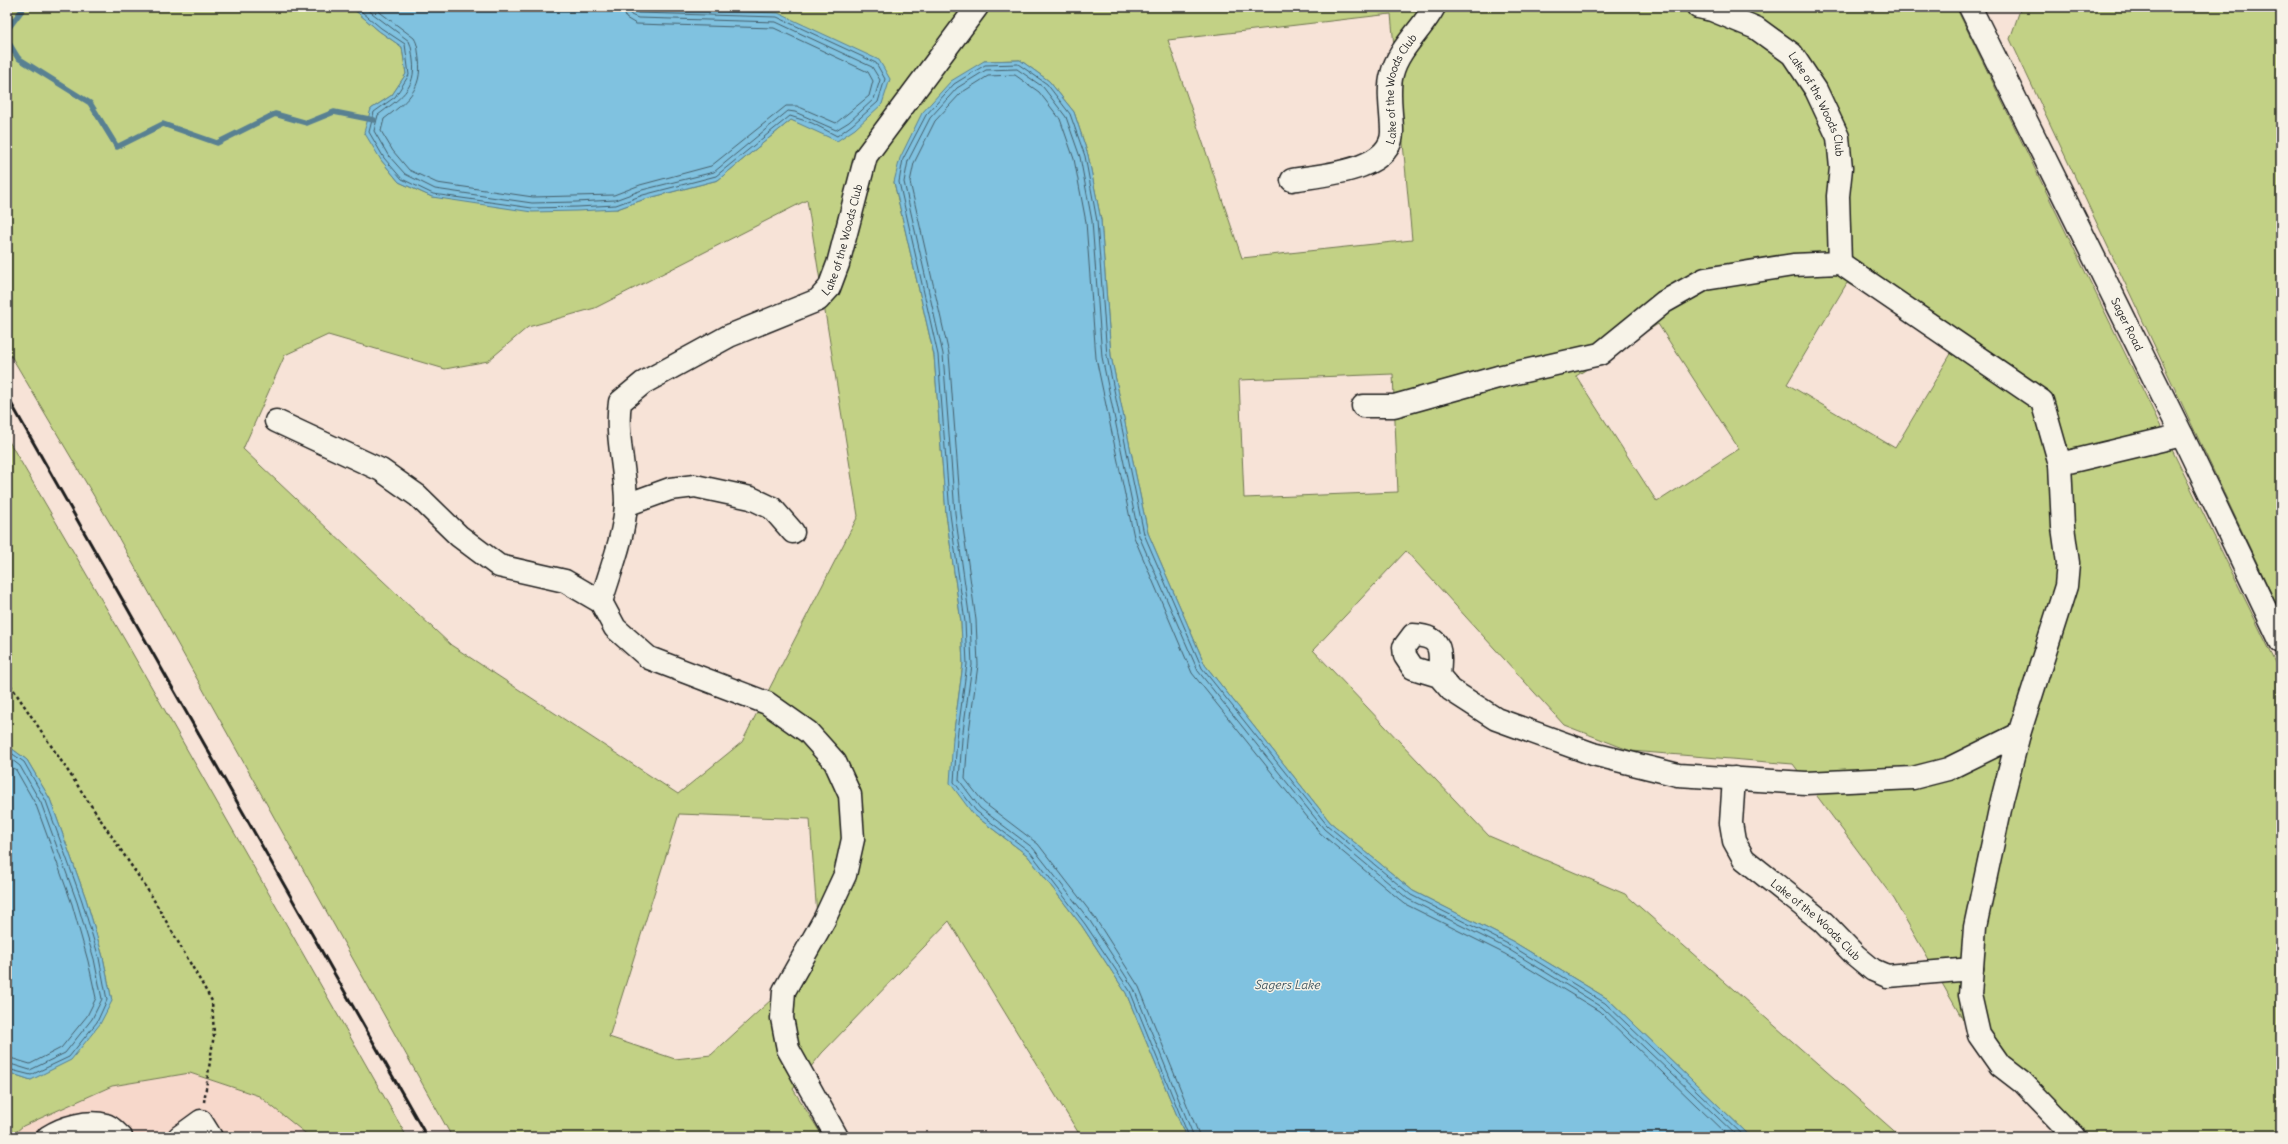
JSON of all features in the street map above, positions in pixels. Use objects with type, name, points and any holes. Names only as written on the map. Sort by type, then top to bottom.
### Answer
[{"type":"street","name":"Lake of the Woods Club","points":[[601,602],[618,541],[626,505],[625,471],[618,418],[620,402],[643,383],[729,336],[818,300],[829,288],[838,264],[866,156],[977,7]]},
{"type":"street","name":"Lake of the Woods Club","points":[[1292,180],[1356,169],[1377,158],[1389,145],[1392,134],[1391,75],[1398,56],[1412,41],[1434,7]]},
{"type":"street","name":"Lake of the Woods Club","points":[[1698,7],[1712,10],[1756,28],[1792,54],[1816,90],[1838,137],[1841,168],[1838,196],[1840,262]]},
{"type":"street","name":"Sager Road","points":[[1970,7],[2182,435],[2281,642]]},
{"type":"street","points":[[1363,406],[1394,406],[1498,377],[1600,354],[1664,302],[1705,280],[1793,265],[1840,262],[2042,401],[2060,464],[2063,527],[2068,563],[2066,586],[2019,734],[2002,800],[1975,927],[1970,995],[1979,1035],[2000,1064],[2022,1082],[2075,1137]]},
{"type":"street","points":[[276,421],[381,470],[418,496],[459,536],[499,566],[565,581],[601,602],[615,628],[649,658],[767,703],[808,732],[835,762],[850,795],[853,839],[845,875],[824,920],[784,991],[782,1018],[788,1050],[837,1137]]},
{"type":"street","points":[[2060,464],[2182,435]]},
{"type":"street","points":[[626,505],[670,489],[695,486],[751,498],[772,508],[793,532]]},
{"type":"street","points":[[1439,676],[1451,690],[1496,719],[1593,754],[1678,775],[1806,783],[1913,778],[1948,769],[2019,734]]},
{"type":"street","name":"Lake of the Woods Club","points":[[1734,778],[1731,824],[1734,841],[1744,859],[1823,922],[1855,955],[1873,970],[1887,976],[1972,969]]},
{"type":"street","points":[[48,1137],[55,1132],[80,1125],[107,1125],[121,1137]]},
{"type":"street","points":[[179,1137],[206,1129]]},
{"type":"path","points":[[7,680],[151,895],[212,1001],[214,1034],[206,1129]]},
{"type":"shaded area","points":[[190,1073],[259,1096],[310,1137],[10,1137],[23,1126],[113,1086]]},
{"type":"green space","points":[[7,7],[351,7],[379,31],[402,47],[406,74],[392,95],[371,109],[381,160],[399,182],[432,197],[617,209],[645,199],[718,180],[791,120],[810,127],[594,7],[1956,7],[2281,673],[2281,1137],[2083,1137],[1963,1020],[1894,899],[1793,764],[1631,751],[1564,725],[1406,551],[1313,650],[1489,836],[1625,894],[1901,1137],[1751,1137],[1608,999],[1512,941],[1413,891],[1330,822],[1205,665],[1148,533],[1111,356],[1101,220],[1088,155],[1074,112],[1049,81],[1020,60],[984,61],[894,182],[934,355],[946,514],[961,622],[963,664],[953,738],[973,814],[1027,855],[1082,926],[1126,993],[1186,1137],[1081,1137],[949,921],[822,1053],[793,1089],[823,1137],[452,1137],[117,535],[7,349]],"holes":[[[1391,14],[1412,240],[1242,258],[1168,40]],[[807,200],[858,516],[742,742],[678,794],[451,645],[243,449],[285,355],[328,335],[445,369],[488,361],[528,327],[595,308]],[[1847,283],[1955,347],[1895,448],[1787,384]],[[1658,324],[1739,449],[1657,502],[1576,376]],[[1393,374],[1398,492],[1244,498],[1239,380]],[[679,814],[810,819],[817,917],[772,999],[711,1055],[675,1059],[609,1037]]]},
{"type":"green space","points":[[2021,7],[2281,7],[2281,614],[2010,39]]},
{"type":"green space","points":[[7,438],[126,642],[407,1137],[310,1137],[259,1096],[190,1073],[112,1086],[23,1126],[10,1137],[7,1137],[7,1072],[31,1080],[112,1001],[103,957],[86,899],[50,799],[27,760],[7,745]]},
{"type":"water","points":[[351,7],[594,7],[778,13],[879,60],[890,79],[882,104],[855,129],[837,141],[791,120],[718,180],[645,199],[617,209],[532,212],[432,197],[399,182],[381,160],[364,132],[371,109],[392,95],[406,74],[402,47],[379,31]]},
{"type":"water","name":"Sagers Lake","points":[[1020,60],[1049,81],[1074,112],[1088,155],[1101,220],[1111,356],[1148,533],[1205,665],[1330,822],[1413,891],[1512,941],[1608,999],[1751,1137],[1186,1137],[1126,993],[1082,926],[1027,855],[973,814],[950,783],[953,738],[963,664],[961,622],[946,514],[934,355],[894,182],[900,158],[922,113],[951,81],[984,61]]},
{"type":"water","points":[[7,745],[27,760],[50,799],[86,899],[103,957],[112,1001],[100,1024],[71,1060],[31,1080],[7,1072]]},
{"type":"waterway","points":[[7,30],[22,10],[22,7]]},
{"type":"waterway","points":[[7,40],[18,58],[90,103],[117,147],[163,124],[217,143],[275,114],[307,123],[334,112],[374,120]]},
{"type":"railway","points":[[7,396],[427,1137]]}]
